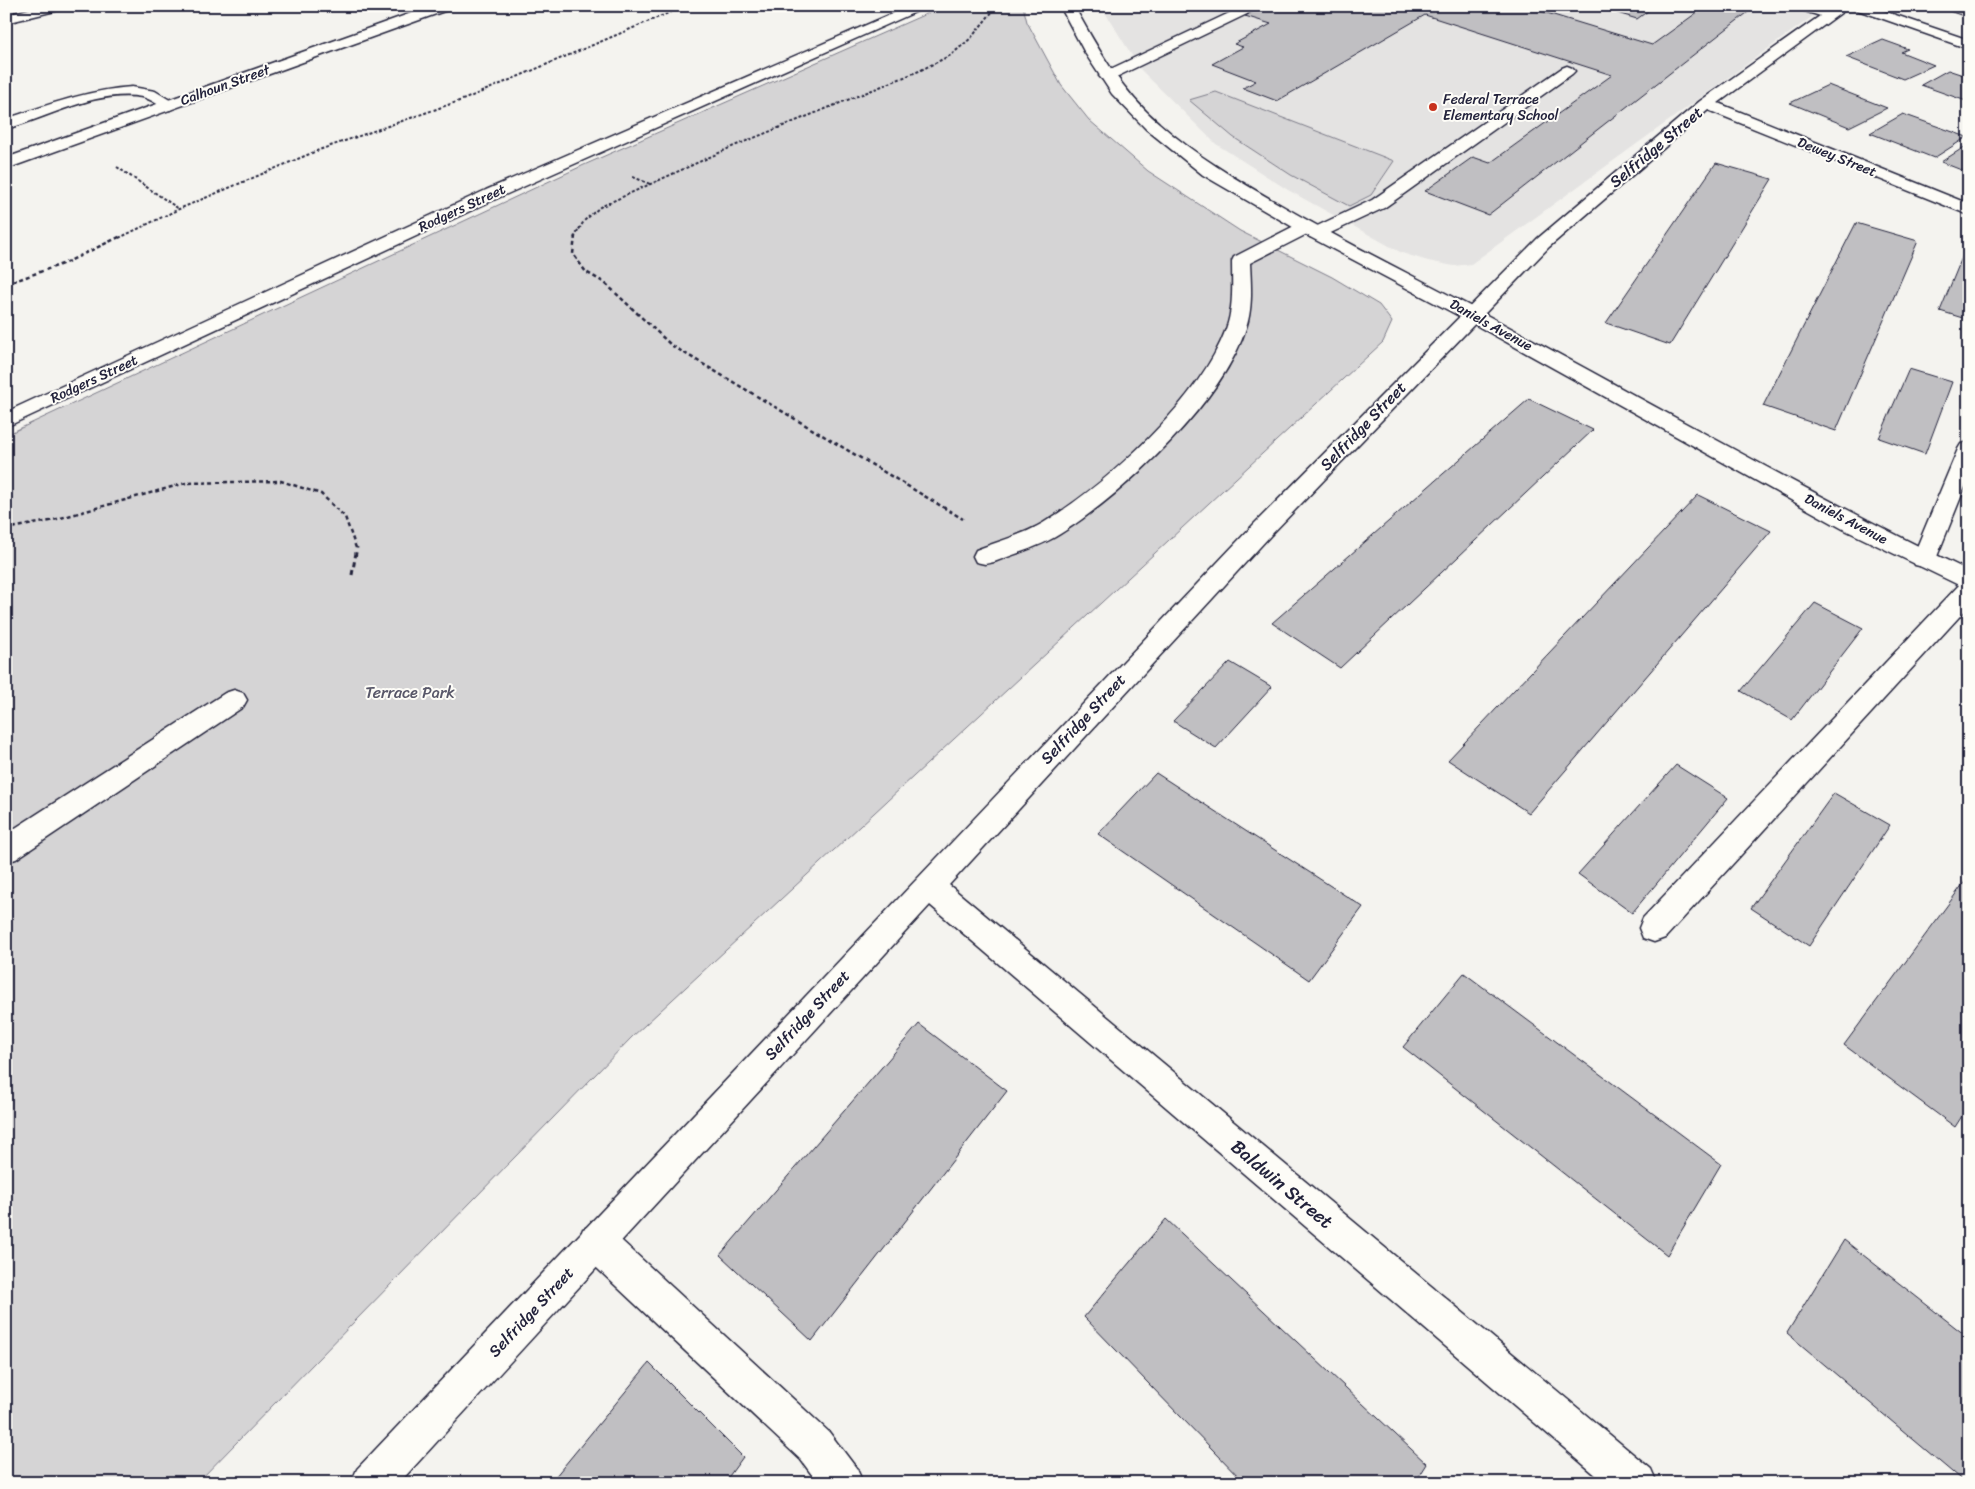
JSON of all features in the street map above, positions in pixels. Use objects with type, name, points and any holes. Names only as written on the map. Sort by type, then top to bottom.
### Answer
[{"type":"street","points":[[6,19],[58,6]]},
{"type":"street","name":"Calhoun Street","points":[[6,164],[445,6]]},
{"type":"street","name":"Rodgers Street","points":[[6,420],[492,194],[922,6]]},
{"type":"street","name":"Daniels Avenue","points":[[1067,6],[1092,53],[1118,91],[1152,126],[1209,171],[1311,230],[1472,315],[1842,518],[1969,581]]},
{"type":"street","points":[[1804,6],[1836,10]]},
{"type":"street","points":[[1855,6],[1969,45]]},
{"type":"street","name":"Selfridge Street","points":[[371,1483],[928,885],[1262,530],[1543,243],[1706,104],[1836,10]]},
{"type":"street","points":[[1108,76],[1242,11]]},
{"type":"street","points":[[985,556],[1050,528],[1111,483],[1162,437],[1194,399],[1219,365],[1236,329],[1241,296],[1241,261],[1311,230],[1378,204],[1567,71]]},
{"type":"street","points":[[6,124],[92,97],[127,92],[145,93],[170,105]]},
{"type":"street","name":"Dewey Street","points":[[1706,104],[1969,210]]},
{"type":"street","points":[[1924,559],[1969,449]]},
{"type":"street","points":[[1654,928],[1969,590]]},
{"type":"street","points":[[6,850],[234,700]]},
{"type":"street","name":"Baldwin Street","points":[[928,885],[1637,1483]]},
{"type":"street","points":[[596,1242],[815,1446],[842,1483]]},
{"type":"path","points":[[6,284],[66,263],[179,210],[372,130],[465,99],[684,6]]},
{"type":"path","points":[[997,6],[971,38],[950,55],[927,67],[734,146],[600,207],[584,221],[574,238],[573,254],[586,272],[605,284],[671,346],[1009,546]]},
{"type":"path","points":[[76,139],[179,210]]},
{"type":"path","points":[[636,179],[650,184]]},
{"type":"path","points":[[6,529],[50,521],[186,482],[281,481],[321,494],[345,517],[357,545],[352,575]]},
{"type":"shaded area","name":"Federal Terrace Elementary School","points":[[1101,6],[1827,6],[1471,264],[1454,266],[1402,253],[1288,190],[1216,144],[1141,70]]},
{"type":"green space","name":"Terrace Park","points":[[944,6],[1023,6],[1027,22],[1061,85],[1089,120],[1148,171],[1240,231],[1332,277],[1379,305],[1392,322],[1383,342],[632,1037],[197,1483],[6,1483],[6,435],[584,165]]},
{"type":"green space","points":[[1216,92],[1394,161],[1371,195],[1349,206],[1291,175],[1233,137],[1189,100]]},
{"type":"building","points":[[1243,6],[1524,6],[1652,45],[1706,6],[1756,6],[1488,215],[1425,191],[1473,157],[1490,163],[1612,75],[1425,15],[1277,101],[1243,88],[1256,81],[1212,64],[1243,47],[1234,44],[1271,24],[1245,16],[1256,10]]},
{"type":"building","points":[[1594,6],[1645,6],[1652,8],[1637,19]]},
{"type":"building","points":[[1935,6],[1969,6],[1969,18]]},
{"type":"building","points":[[1883,40],[1908,49],[1901,52],[1934,65],[1903,79],[1846,57]]},
{"type":"building","points":[[1948,70],[1969,77],[1969,102],[1921,85]]},
{"type":"building","points":[[1828,85],[1887,108],[1849,127],[1790,103]]},
{"type":"building","points":[[1903,114],[1967,137],[1934,158],[1870,133]]},
{"type":"building","points":[[1969,144],[1969,173],[1941,162]]},
{"type":"building","points":[[1716,163],[1772,179],[1670,345],[1606,323]]},
{"type":"building","points":[[1856,223],[1918,241],[1836,431],[1763,406]]},
{"type":"building","points":[[1963,255],[1969,256],[1969,320],[1940,311]]},
{"type":"building","points":[[1909,369],[1952,382],[1925,454],[1879,438]]},
{"type":"building","points":[[1529,399],[1593,430],[1340,668],[1272,623]]},
{"type":"building","points":[[1698,495],[1771,531],[1529,813],[1448,760]]},
{"type":"building","points":[[1815,603],[1863,628],[1792,720],[1741,691]]},
{"type":"building","points":[[1230,662],[1272,687],[1216,748],[1173,721]]},
{"type":"building","points":[[1676,765],[1728,798],[1632,913],[1578,874]]},
{"type":"building","points":[[1156,773],[1363,907],[1309,980],[1098,834]]},
{"type":"building","points":[[1834,793],[1890,825],[1809,946],[1751,908]]},
{"type":"building","points":[[1969,876],[1969,1105],[1955,1127],[1844,1045]]},
{"type":"building","points":[[1464,973],[1721,1164],[1667,1255],[1403,1047]]},
{"type":"building","points":[[919,1024],[1007,1091],[812,1341],[720,1255]]},
{"type":"building","points":[[1166,1219],[1427,1464],[1415,1483],[1245,1483],[1084,1317]]},
{"type":"building","points":[[1844,1240],[1969,1338],[1969,1483],[1965,1483],[1787,1333]]},
{"type":"building","points":[[649,1363],[743,1457],[724,1483],[550,1483]]},
{"type":"place","name":"Federal Terrace Elementary School","points":[[1433,107]]}]
